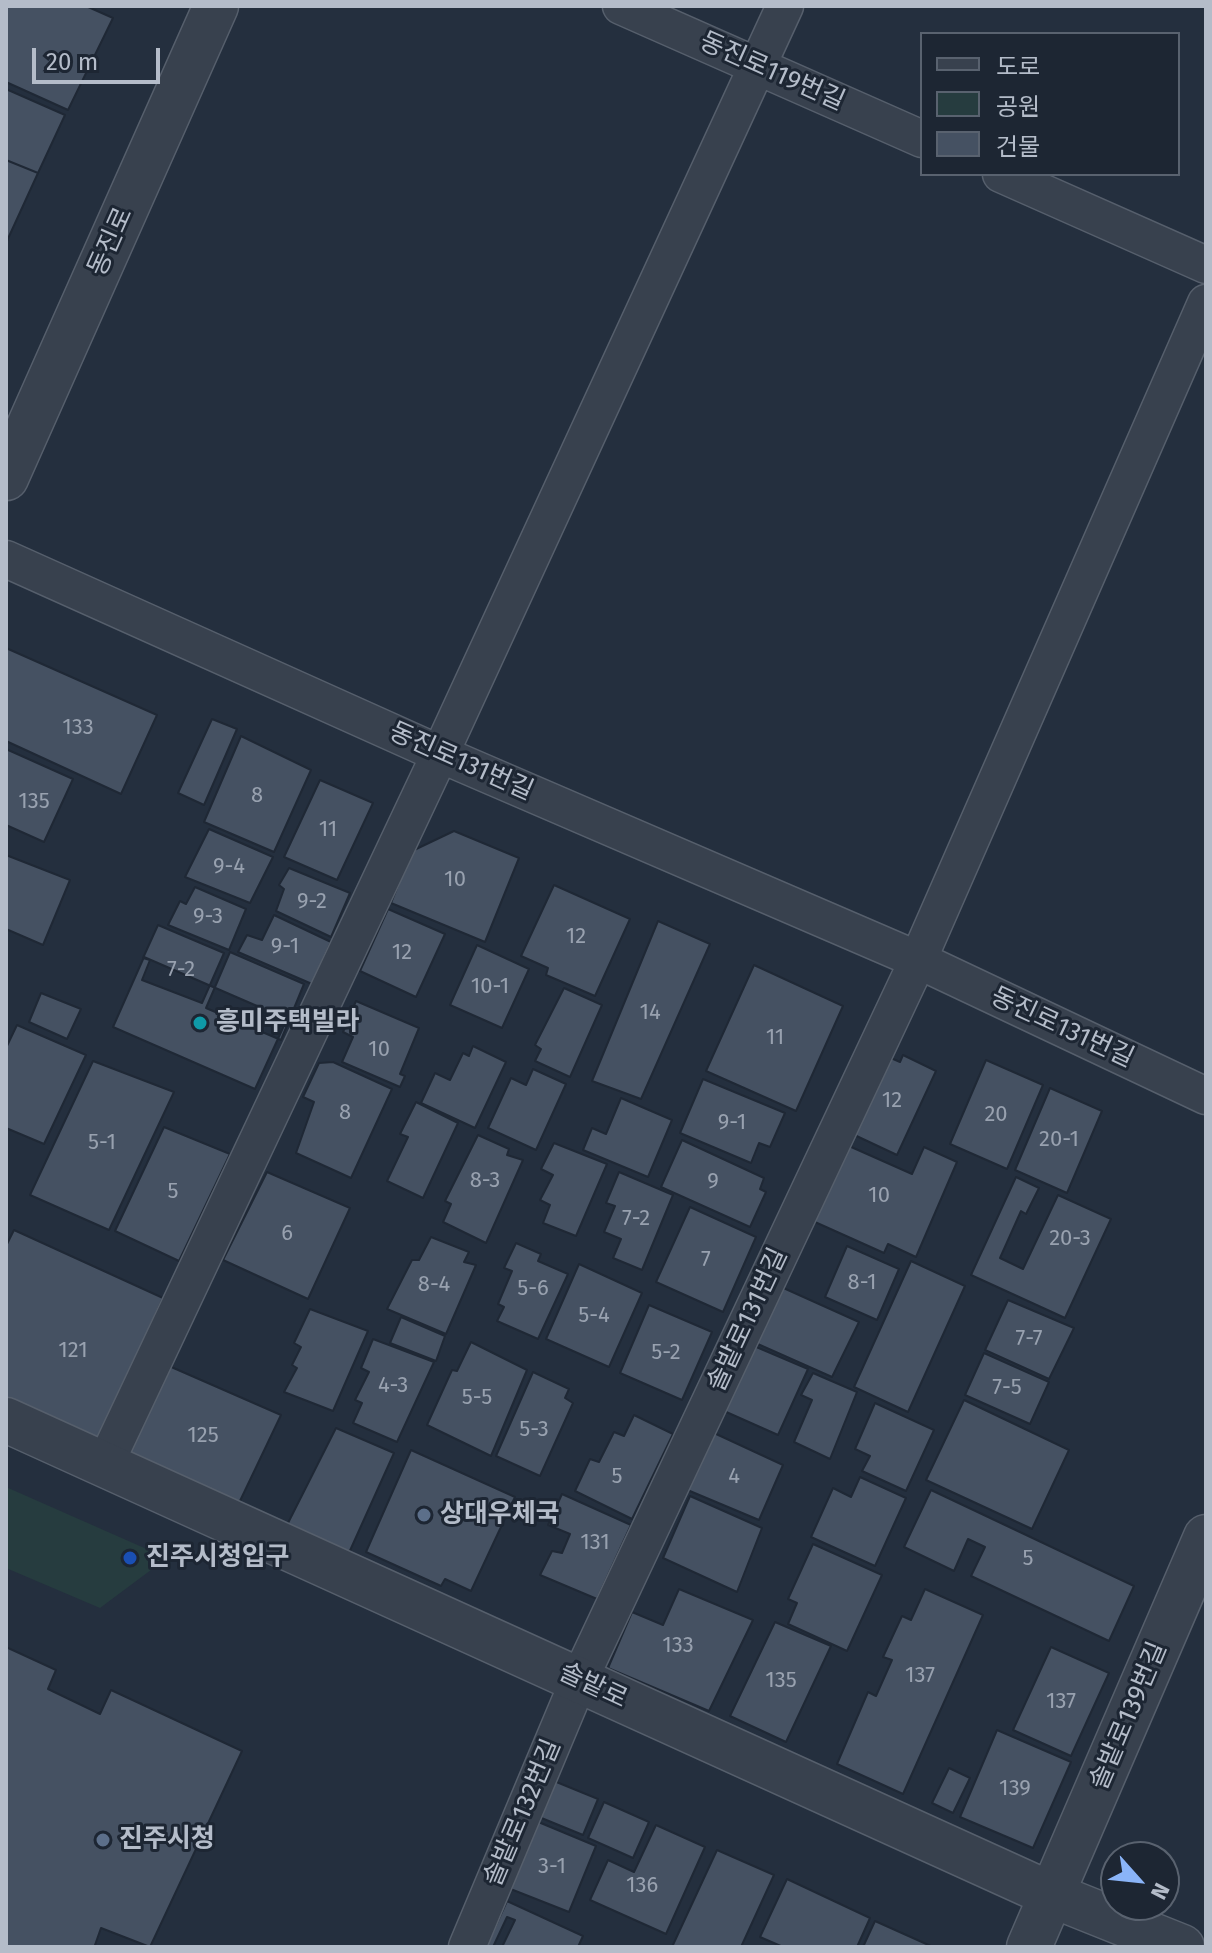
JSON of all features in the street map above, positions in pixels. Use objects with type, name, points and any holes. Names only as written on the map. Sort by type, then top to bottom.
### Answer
[{"type":"street","name":"동진로","points":[[6,478],[216,6]]},
{"type":"street","name":"동진로119번길","points":[[621,6],[920,138]]},
{"type":"street","points":[[105,1464],[440,754],[785,6]]},
{"type":"street","points":[[1006,176],[1206,265]]},
{"type":"street","points":[[918,960],[1206,303]]},
{"type":"street","name":"동진로131번길","points":[[6,559],[440,754],[918,960],[1206,1096]]},
{"type":"street","name":"솔밭로131번길","points":[[579,1680],[918,960]]},
{"type":"street","name":"솔밭로","points":[[6,1420],[1052,1895],[1182,1947]]},
{"type":"street","name":"솔밭로139번길","points":[[1029,1947],[1206,1537]]},
{"type":"street","name":"솔밭로132번길","points":[[467,1947],[579,1680]]},
{"type":"green space","points":[[6,1487],[167,1558],[100,1608],[6,1568]]},
{"type":"building","points":[[6,6],[86,6],[113,18],[68,110],[6,82]]},
{"type":"building","points":[[6,89],[65,115],[38,173],[6,160]]},
{"type":"building","points":[[6,160],[38,173],[6,243]]},
{"type":"building","points":[[6,648],[157,715],[121,794],[6,741]]},
{"type":"building","points":[[212,719],[237,729],[204,805],[178,793]]},
{"type":"building","points":[[241,736],[311,770],[274,852],[204,822]]},
{"type":"building","points":[[6,749],[73,779],[44,842],[6,825]]},
{"type":"building","points":[[320,780],[373,803],[337,880],[284,857]]},
{"type":"building","points":[[209,829],[273,857],[250,903],[185,877]]},
{"type":"building","points":[[454,831],[519,858],[485,942],[391,903],[412,851]]},
{"type":"building","points":[[6,855],[70,880],[43,945],[6,929]]},
{"type":"building","points":[[289,868],[350,893],[331,937],[276,911],[284,889],[279,885]]},
{"type":"building","points":[[554,885],[630,919],[595,996],[546,975],[548,968],[521,956]]},
{"type":"building","points":[[195,887],[246,909],[229,950],[168,925],[180,901],[186,904]]},
{"type":"building","points":[[388,909],[445,934],[416,997],[360,971]]},
{"type":"building","points":[[274,915],[331,942],[312,984],[238,952],[247,935],[262,940]]},
{"type":"building","points":[[658,921],[710,944],[641,1099],[592,1081]]},
{"type":"building","points":[[158,925],[224,953],[202,1003],[142,980],[150,960],[143,958]]},
{"type":"building","points":[[477,945],[529,969],[502,1028],[450,1005]]},
{"type":"building","points":[[230,952],[304,984],[281,1040],[206,1008]]},
{"type":"building","name":"흥미주택빌라","points":[[144,957],[287,1019],[255,1089],[113,1027]]},
{"type":"building","points":[[754,965],[843,1006],[796,1111],[706,1071]]},
{"type":"building","points":[[564,988],[602,1005],[570,1077],[535,1061],[541,1049],[535,1045]]},
{"type":"building","points":[[41,993],[81,1009],[67,1039],[29,1022]]},
{"type":"building","points":[[356,1001],[419,1028],[400,1074],[405,1076],[400,1087],[342,1062],[353,1037],[343,1032]]},
{"type":"building","points":[[17,1025],[86,1055],[44,1144],[6,1128],[6,1048]]},
{"type":"building","points":[[473,1046],[506,1062],[475,1128],[421,1103],[435,1073],[450,1080],[463,1053],[469,1056]]},
{"type":"building","points":[[884,1055],[900,1062],[903,1055],[936,1071],[897,1155],[848,1132]]},
{"type":"building","points":[[986,1060],[1043,1085],[1007,1169],[950,1144]]},
{"type":"building","points":[[93,1061],[174,1092],[109,1230],[30,1195]]},
{"type":"building","points":[[333,1062],[392,1089],[351,1178],[296,1153],[314,1102],[303,1097],[319,1063]]},
{"type":"building","points":[[533,1069],[566,1084],[536,1150],[488,1128],[511,1078],[526,1085]]},
{"type":"building","points":[[703,1079],[785,1113],[770,1147],[759,1143],[751,1163],[680,1133]]},
{"type":"building","points":[[1050,1088],[1102,1111],[1067,1193],[1015,1170]]},
{"type":"building","points":[[621,1098],[672,1120],[648,1177],[583,1150],[592,1128],[606,1134]]},
{"type":"building","points":[[416,1102],[458,1123],[423,1198],[387,1181],[408,1137],[400,1134]]},
{"type":"building","points":[[164,1127],[230,1154],[179,1261],[115,1231]]},
{"type":"building","points":[[478,1135],[509,1149],[507,1155],[523,1160],[486,1243],[443,1222],[451,1204],[445,1201]]},
{"type":"building","points":[[682,1140],[764,1178],[760,1189],[766,1192],[750,1227],[661,1187]]},
{"type":"building","points":[[840,1142],[912,1174],[924,1147],[957,1162],[916,1257],[888,1244],[884,1253],[806,1218]]},
{"type":"building","points":[[554,1143],[607,1164],[576,1236],[543,1223],[550,1205],[540,1200],[553,1175],[541,1169]]},
{"type":"building","points":[[267,1172],[350,1208],[308,1299],[223,1260]]},
{"type":"building","points":[[619,1172],[673,1195],[642,1270],[613,1258],[621,1239],[604,1232],[615,1206],[606,1203]]},
{"type":"building","points":[[1016,1177],[1039,1188],[1026,1214],[1021,1211],[1000,1258],[1023,1269],[1058,1195],[1111,1219],[1065,1318],[971,1275]]},
{"type":"building","points":[[690,1207],[756,1237],[723,1312],[656,1282]]},
{"type":"building","points":[[14,1230],[163,1298],[98,1442],[6,1403],[6,1246]]},
{"type":"building","points":[[431,1237],[469,1252],[464,1262],[476,1265],[446,1334],[387,1309],[412,1260],[419,1260]]},
{"type":"building","points":[[516,1243],[541,1254],[538,1261],[568,1274],[538,1339],[497,1321],[504,1307],[498,1304],[512,1271],[504,1268]]},
{"type":"building","points":[[847,1246],[899,1269],[877,1320],[825,1297]]},
{"type":"building","points":[[911,1261],[965,1286],[908,1412],[854,1387]]},
{"type":"building","points":[[579,1264],[642,1293],[609,1367],[546,1339]]},
{"type":"building","points":[[779,1286],[859,1322],[832,1377],[751,1341]]},
{"type":"building","points":[[1008,1300],[1074,1328],[1049,1379],[985,1350]]},
{"type":"building","points":[[649,1305],[712,1332],[682,1400],[620,1373]]},
{"type":"building","points":[[310,1309],[368,1331],[333,1411],[284,1392],[297,1368],[292,1365],[301,1347],[294,1343]]},
{"type":"building","points":[[401,1317],[445,1336],[436,1361],[390,1343]]},
{"type":"building","points":[[373,1339],[434,1362],[397,1442],[353,1423],[362,1403],[355,1400],[369,1372],[361,1368]]},
{"type":"building","points":[[471,1342],[527,1370],[491,1456],[427,1425],[452,1370],[457,1371]]},
{"type":"building","points":[[754,1346],[808,1369],[778,1435],[724,1411]]},
{"type":"building","points":[[984,1353],[1049,1382],[1030,1424],[965,1395]]},
{"type":"building","points":[[169,1366],[281,1415],[239,1503],[125,1456]]},
{"type":"building","points":[[533,1372],[569,1389],[565,1398],[573,1403],[540,1476],[496,1456]]},
{"type":"building","points":[[813,1373],[857,1392],[830,1459],[794,1442],[812,1400],[801,1395]]},
{"type":"building","points":[[964,1400],[1069,1450],[1032,1529],[926,1480]]},
{"type":"building","points":[[875,1403],[934,1430],[906,1491],[862,1471],[870,1456],[855,1449]]},
{"type":"building","points":[[634,1415],[673,1434],[632,1519],[575,1491],[590,1459],[599,1462],[614,1432],[624,1436]]},
{"type":"building","points":[[336,1428],[394,1453],[348,1555],[287,1525]]},
{"type":"building","points":[[714,1433],[783,1465],[759,1520],[685,1489]]},
{"type":"building","points":[[411,1450],[515,1497],[471,1591],[445,1579],[441,1586],[366,1552]]},
{"type":"building","points":[[860,1477],[906,1498],[875,1566],[811,1537],[833,1488],[851,1497]]},
{"type":"building","points":[[931,1490],[1134,1586],[1109,1641],[971,1576],[985,1547],[968,1539],[954,1571],[904,1547]]},
{"type":"building","points":[[562,1494],[631,1525],[597,1599],[540,1575],[552,1551],[562,1553],[570,1534],[548,1525]]},
{"type":"building","points":[[690,1496],[762,1528],[737,1592],[663,1558]]},
{"type":"building","points":[[813,1544],[882,1575],[847,1651],[788,1624],[797,1603],[788,1599]]},
{"type":"building","points":[[679,1589],[753,1620],[709,1711],[608,1668],[632,1612],[663,1625]]},
{"type":"building","points":[[925,1589],[983,1615],[903,1794],[837,1764],[868,1692],[876,1696],[892,1660],[883,1657],[902,1616],[911,1620]]},
{"type":"building","points":[[775,1622],[831,1646],[786,1742],[730,1716]]},
{"type":"building","name":"진주시청","points":[[6,1647],[56,1670],[48,1689],[100,1714],[111,1690],[242,1751],[150,1947],[101,1928],[95,1945],[98,1947],[6,1947]]},
{"type":"building","points":[[1051,1647],[1109,1673],[1071,1756],[1013,1730]]},
{"type":"building","points":[[997,1730],[1071,1762],[1033,1848],[960,1817]]},
{"type":"building","points":[[949,1768],[970,1778],[953,1813],[932,1803]]},
{"type":"building","points":[[554,1781],[598,1799],[583,1835],[539,1817]]},
{"type":"building","points":[[604,1802],[649,1822],[633,1858],[588,1838]]},
{"type":"building","points":[[536,1821],[596,1846],[569,1912],[508,1888]]},
{"type":"building","points":[[656,1825],[705,1847],[666,1934],[590,1900],[608,1860],[634,1872]]},
{"type":"building","points":[[717,1850],[774,1875],[741,1947],[672,1947]]},
{"type":"building","points":[[787,1879],[870,1918],[857,1947],[783,1947],[760,1937]]},
{"type":"building","points":[[507,1901],[583,1936],[578,1947],[502,1947],[515,1920],[507,1917],[493,1947],[486,1947]]},
{"type":"building","points":[[875,1921],[933,1947],[863,1947]]},
{"type":"place","name":"흥미주택빌라","points":[[200,1023]]},
{"type":"place","name":"상대우체국","points":[[424,1515]]},
{"type":"place","name":"진주시청입구","points":[[130,1558]]},
{"type":"place","name":"진주시청","points":[[103,1840]]}]
